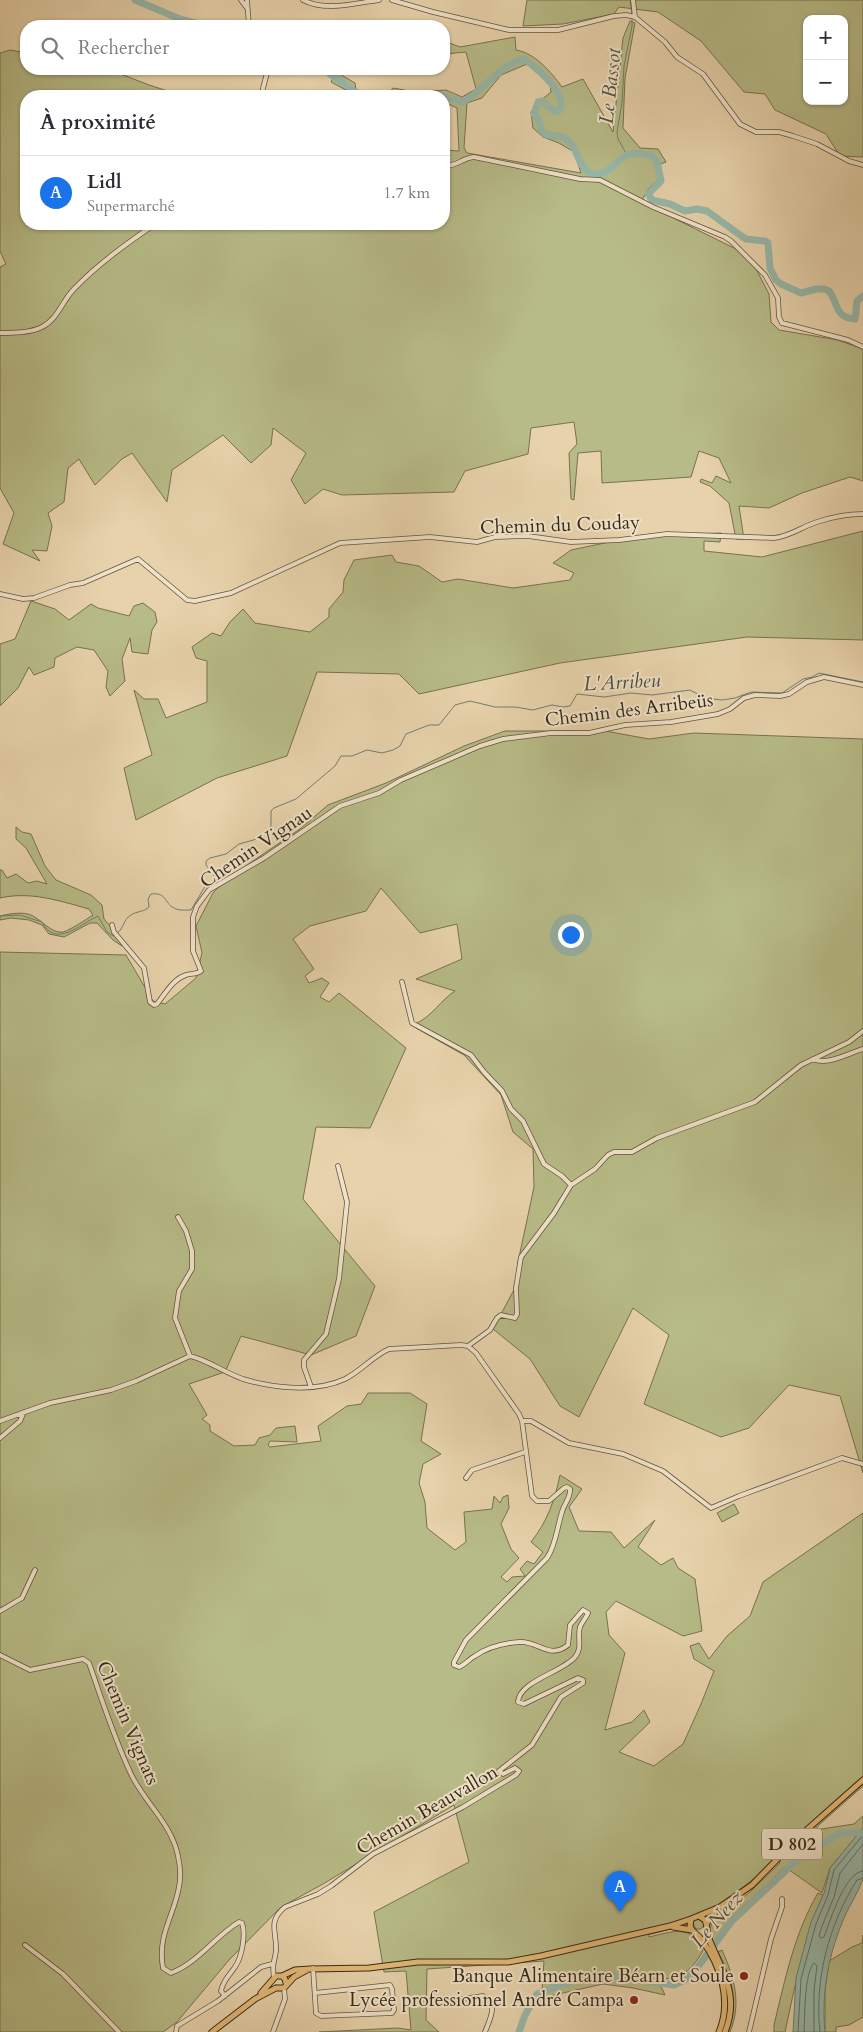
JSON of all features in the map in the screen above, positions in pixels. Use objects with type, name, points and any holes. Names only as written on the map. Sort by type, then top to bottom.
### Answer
[{"type":"main road","name":"D 802","points":[[699,1916],[720,1907],[759,1879],[802,1834],[863,1780]]},
{"type":"main road","name":"D 802","points":[[706,1926],[720,1907]]},
{"type":"main road","points":[[212,2032],[255,1999],[277,1977],[295,1970],[370,1968],[418,1962],[508,1962],[670,1926],[699,1916],[706,1926],[708,1944],[728,1982],[731,1993],[730,2016],[725,2032]]},
{"type":"main road","points":[[692,1920],[690,1927],[708,1944]]},
{"type":"main road","points":[[670,1926],[699,1933],[706,1926]]},
{"type":"main road","points":[[713,1954],[725,1998],[725,2013],[719,2032]]},
{"type":"main road","points":[[255,1999],[282,1987],[311,1969]]},
{"type":"main road","points":[[277,1977],[273,1985],[282,1987]]},
{"type":"main road","points":[[277,1977],[286,1979],[282,1987]]},
{"type":"street","points":[[241,0],[247,9]]},
{"type":"street","points":[[246,0],[248,20]]},
{"type":"street","points":[[304,0],[322,5],[360,4],[379,0]]},
{"type":"street","points":[[392,0],[509,30],[558,30],[614,16],[626,15],[635,17],[665,42],[677,57],[703,74],[740,124],[756,132],[779,132],[794,136],[817,144],[849,161],[863,165]]},
{"type":"street","points":[[633,0],[635,17]]},
{"type":"street","points":[[263,90],[267,75]]},
{"type":"street","points":[[450,166],[467,157],[474,157],[580,179],[600,180],[637,200],[731,241],[757,266],[772,287],[778,298],[779,317],[782,323],[848,340],[863,347]]},
{"type":"street","points":[[0,333],[31,331],[42,327],[60,311],[72,291],[102,262],[147,230]]},
{"type":"street","name":"Chemin du Couday","points":[[0,594],[23,599],[34,598],[70,585],[83,583],[138,559],[187,600],[195,601],[231,593],[262,581],[340,543],[430,537],[476,542],[495,537],[528,536],[571,542],[620,540],[667,534],[774,538],[788,536],[818,522],[848,514],[863,514]]},
{"type":"street","name":"Chemin des Arribeüs","points":[[480,746],[503,739],[551,733],[588,732],[625,725],[671,722],[718,714],[730,709],[744,698],[755,695],[780,696],[788,694],[807,682],[824,677],[863,685]]},
{"type":"street","name":"Chemin Vignau","points":[[112,925],[114,932],[120,936],[144,968],[150,1002],[154,1005],[158,1004],[177,980],[186,975],[198,974],[201,971],[193,951],[193,917],[197,906],[209,890],[264,858],[340,806],[379,793],[401,780],[480,746]]},
{"type":"street","points":[[402,982],[412,1023],[471,1055],[502,1091],[511,1109],[523,1120],[544,1164],[562,1176],[571,1185]]},
{"type":"street","points":[[468,1346],[490,1330],[501,1315],[515,1318],[517,1314],[517,1271],[521,1257],[554,1213],[571,1185],[595,1169],[608,1155],[614,1152],[632,1152],[656,1138],[754,1102],[801,1065],[849,1042],[863,1031]]},
{"type":"street","points":[[813,1059],[820,1062],[826,1061],[863,1049]]},
{"type":"street","points":[[311,1387],[304,1360],[326,1334],[339,1279],[347,1202],[338,1166]]},
{"type":"street","points":[[178,1217],[186,1231],[192,1250],[192,1269],[180,1291],[176,1318],[190,1356],[242,1379],[293,1388],[311,1387],[344,1379],[389,1348],[468,1346],[476,1353],[522,1421],[530,1421],[568,1443],[623,1454],[663,1470],[711,1508],[842,1458],[863,1464]]},
{"type":"street","points":[[0,1421],[50,1403],[99,1394],[136,1381],[190,1356]]},
{"type":"street","points":[[0,1438],[20,1421],[24,1412]]},
{"type":"street","name":"Chemin Beauvallon","points":[[272,1966],[276,1951],[274,1922],[285,1907],[331,1886],[373,1854],[463,1807],[516,1775],[519,1771],[515,1768],[503,1774],[499,1771],[532,1745],[561,1697],[583,1683],[583,1680],[578,1678],[524,1704],[518,1702],[520,1696],[531,1684],[562,1668],[575,1658],[580,1644],[581,1625],[588,1613],[583,1610],[570,1625],[568,1645],[557,1651],[552,1652],[523,1642],[508,1643],[484,1650],[459,1667],[454,1665],[454,1658],[466,1640],[552,1551],[562,1509],[570,1493],[570,1489],[566,1487],[549,1501],[541,1502],[532,1496],[522,1421]]},
{"type":"street","points":[[466,1478],[472,1470],[525,1452]]},
{"type":"street","points":[[0,1612],[22,1598],[35,1570]]},
{"type":"street","name":"Chemin Vignats","points":[[0,1655],[30,1670],[83,1658],[89,1662],[113,1732],[131,1774],[141,1793],[169,1830],[178,1857],[180,1883],[166,1924],[161,1960],[163,1968],[171,1973],[183,1968],[233,1925],[239,1922],[242,1923],[240,1957],[223,1981],[221,1991],[225,1996]]},
{"type":"street","points":[[749,2032],[771,1939],[782,1907],[782,1898]]},
{"type":"street","points":[[25,1945],[63,1974],[120,2032]]},
{"type":"street","points":[[176,2032],[177,2026],[225,1996],[262,1967],[272,1966],[277,1977]]},
{"type":"street","points":[[311,1969],[316,2013],[321,2016],[392,2013],[394,2010],[390,1985],[315,1993]]},
{"type":"street","points":[[273,2032],[285,1999],[282,1987]]},
{"type":"street","points":[[462,1999],[483,1996],[490,2000],[493,2007],[485,2032]]},
{"type":"green space","points":[[527,0],[863,0],[863,157],[840,156],[826,134],[775,110],[765,94],[744,92],[701,41],[658,12],[619,7],[614,14],[563,24],[523,26]]},
{"type":"green space","points":[[630,21],[635,23],[625,78],[623,128],[640,148],[658,149],[666,162],[655,166],[659,179],[648,189],[641,202],[740,251],[756,269],[769,294],[771,322],[779,330],[838,340],[863,349],[863,481],[850,477],[802,493],[769,508],[739,506],[744,539],[736,539],[729,503],[710,486],[700,482],[701,479],[712,483],[716,476],[731,483],[719,458],[699,451],[691,477],[602,483],[601,451],[578,453],[574,500],[571,499],[569,453],[577,444],[574,422],[531,428],[528,454],[465,471],[454,492],[342,495],[323,489],[305,504],[291,480],[306,453],[273,428],[271,445],[251,463],[223,435],[172,470],[167,502],[132,453],[122,459],[95,485],[79,459],[68,468],[64,502],[48,513],[52,526],[47,551],[32,550],[40,561],[3,544],[14,513],[0,488],[0,267],[6,264],[0,251],[0,53],[10,50],[20,52],[20,75],[123,75],[164,90],[20,90],[20,230],[450,230],[450,150],[459,151],[457,108],[450,105],[450,92],[462,97],[476,89],[466,52],[450,53],[450,43],[460,47],[515,37],[516,50],[536,59],[548,69],[562,87],[583,79],[613,132],[623,38]],"holes":[[[527,64],[550,85],[551,92],[531,112],[533,128],[543,137],[559,143],[574,152],[581,173],[467,153],[464,148],[467,103],[482,98],[501,75]]]},
{"type":"green space","points":[[334,75],[341,75],[355,83],[358,90],[346,90],[331,82]]},
{"type":"green space","points":[[863,531],[863,640],[747,637],[560,663],[419,694],[399,674],[317,672],[287,756],[217,778],[136,820],[124,768],[152,755],[134,690],[144,699],[158,699],[166,718],[207,702],[207,661],[196,658],[192,647],[212,633],[221,636],[230,622],[243,609],[255,623],[310,632],[329,617],[329,609],[343,592],[344,580],[354,560],[392,555],[396,562],[419,566],[442,582],[458,579],[513,588],[570,580],[574,573],[553,563],[571,550],[624,539],[661,535],[721,533],[720,542],[704,541],[704,551],[762,557]]},
{"type":"green space","points":[[31,601],[55,609],[69,620],[91,604],[98,608],[129,616],[134,606],[143,603],[155,612],[157,622],[152,630],[148,654],[132,652],[130,638],[122,659],[125,681],[110,696],[106,687],[108,671],[94,650],[77,647],[55,658],[54,667],[34,675],[29,667],[18,688],[0,706],[0,644],[15,639]]},
{"type":"green space","points":[[505,731],[605,731],[649,739],[694,733],[863,739],[863,1473],[840,1396],[789,1385],[749,1428],[721,1437],[644,1404],[669,1335],[633,1308],[579,1417],[560,1406],[530,1359],[493,1329],[516,1286],[518,1262],[534,1187],[533,1149],[513,1132],[501,1095],[464,1055],[416,1028],[417,1023],[455,991],[416,979],[462,959],[457,924],[420,933],[381,888],[366,911],[310,926],[293,939],[314,969],[305,976],[309,983],[322,978],[329,983],[320,997],[329,1002],[339,993],[406,1048],[370,1128],[316,1127],[303,1199],[375,1286],[356,1336],[311,1355],[241,1336],[225,1372],[189,1384],[207,1415],[202,1419],[210,1425],[210,1431],[234,1446],[255,1445],[259,1438],[270,1435],[276,1428],[295,1426],[297,1442],[270,1441],[268,1445],[270,1447],[321,1441],[318,1426],[347,1406],[361,1404],[368,1393],[410,1393],[427,1404],[421,1441],[441,1454],[423,1464],[419,1483],[425,1502],[427,1528],[455,1550],[466,1542],[464,1512],[492,1509],[494,1496],[500,1503],[503,1497],[508,1495],[509,1508],[501,1524],[511,1549],[519,1558],[501,1577],[507,1582],[512,1577],[525,1576],[520,1569],[527,1561],[534,1564],[543,1552],[531,1542],[542,1527],[550,1510],[560,1475],[582,1489],[569,1507],[579,1531],[611,1532],[624,1548],[655,1520],[638,1547],[661,1565],[673,1558],[678,1568],[695,1579],[702,1631],[683,1636],[616,1601],[606,1612],[609,1635],[625,1653],[605,1730],[632,1722],[644,1710],[650,1722],[619,1752],[654,1766],[683,1744],[714,1671],[694,1659],[690,1646],[699,1643],[709,1659],[727,1636],[750,1616],[763,1582],[863,1513],[863,1786],[815,1830],[854,1824],[863,1816],[863,1828],[830,1868],[822,1893],[785,1867],[732,1917],[713,1942],[709,1930],[714,1919],[750,1892],[780,1863],[777,1860],[702,1920],[704,1924],[701,1929],[696,1929],[693,1923],[648,1935],[649,1937],[673,1932],[687,1933],[699,1942],[703,1951],[685,1973],[658,1980],[665,1995],[603,1984],[554,1995],[541,2005],[544,1961],[427,1969],[426,2020],[439,2032],[319,2032],[398,2028],[411,2030],[406,1971],[384,1972],[374,1912],[469,1862],[454,1805],[323,1884],[281,1907],[229,1960],[177,2022],[163,2032],[0,2032],[0,952],[126,955],[153,1001],[165,1004],[196,978],[202,953],[196,926],[213,893],[225,880],[300,829],[328,805],[386,783],[464,746]]},
{"type":"green space","points":[[16,827],[22,832],[31,834],[45,866],[56,880],[91,895],[102,905],[104,919],[124,942],[122,946],[113,940],[97,923],[90,923],[64,937],[49,934],[42,925],[29,920],[11,918],[0,920],[0,916],[3,915],[28,914],[51,929],[61,932],[93,915],[89,909],[45,898],[12,896],[0,898],[0,870],[2,870],[7,878],[16,874],[28,883],[37,881],[47,884],[26,848],[16,839]]},
{"type":"green space","points":[[734,1504],[739,1513],[722,1522],[717,1513]]},
{"type":"green space","points":[[818,1893],[823,1895],[805,1946],[785,2032],[774,2032],[782,1991],[796,1941]]},
{"type":"green space","points":[[863,1935],[863,2017],[849,2025],[836,2027],[836,2032],[825,2032],[825,1990],[829,1961],[862,1943]]},
{"type":"green space","points":[[722,1950],[733,1980],[736,2000],[736,2011],[730,2032],[728,2032],[733,2011],[733,2001],[727,1971],[718,1952]]},
{"type":"water","points":[[863,1828],[863,1878],[839,1930],[831,1958],[825,1987],[825,2032],[793,2032],[796,1978],[811,1922],[824,1893],[830,1868]]},
{"type":"waterway","points":[[135,0],[184,20]]},
{"type":"waterway","name":"Le Bassot","points":[[630,0],[632,14]]},
{"type":"waterway","name":"Le Bassot","points":[[627,155],[618,139],[617,132],[622,103],[624,66],[632,19]]},
{"type":"waterway","points":[[450,98],[462,102],[478,91],[499,72],[524,59],[550,82],[559,96],[561,104],[560,110],[555,112],[542,101],[538,102],[534,114],[539,120],[541,130],[547,135],[561,136],[568,141],[586,171],[597,174],[602,173],[630,154],[651,155],[657,161],[661,181],[648,194],[652,200],[670,204],[685,211],[697,209],[707,211],[746,239],[765,241],[768,243],[770,268],[776,280],[801,293],[816,289],[829,291],[843,316],[855,319],[857,301],[863,296]]},
{"type":"waterway","points":[[331,75],[353,90]]},
{"type":"waterway","name":"L'Arribeu","points":[[0,916],[20,915],[42,922],[54,934],[61,934],[76,929],[98,916],[107,932],[113,936],[120,931],[128,917],[149,907],[148,899],[151,894],[163,896],[176,909],[191,910],[206,885],[212,884],[215,879],[206,865],[206,861],[210,858],[226,854],[239,844],[257,839],[269,830],[271,826],[271,811],[274,808],[296,799],[335,766],[341,756],[352,756],[367,750],[382,753],[393,750],[400,746],[406,734],[429,725],[439,725],[455,705],[470,701],[495,707],[515,707],[533,710],[552,705],[570,706],[577,694],[604,697],[631,693],[652,695],[690,690],[705,698],[722,700],[735,698],[751,692],[782,693],[803,679],[819,673],[863,682]]},
{"type":"waterway","name":"Le Neez","points":[[519,2032],[525,2015],[537,1994],[578,1979],[606,1975],[674,1985],[686,1979],[694,1972],[732,1921],[796,1861],[840,1833],[863,1833]]},
{"type":"place","name":"Lidl","points":[[620,1912]]},
{"type":"place","name":"Banque Alimentaire Béarn et Soule","points":[[744,1976]]},
{"type":"place","name":"Lycée professionnel André Campa","points":[[634,2000]]}]
